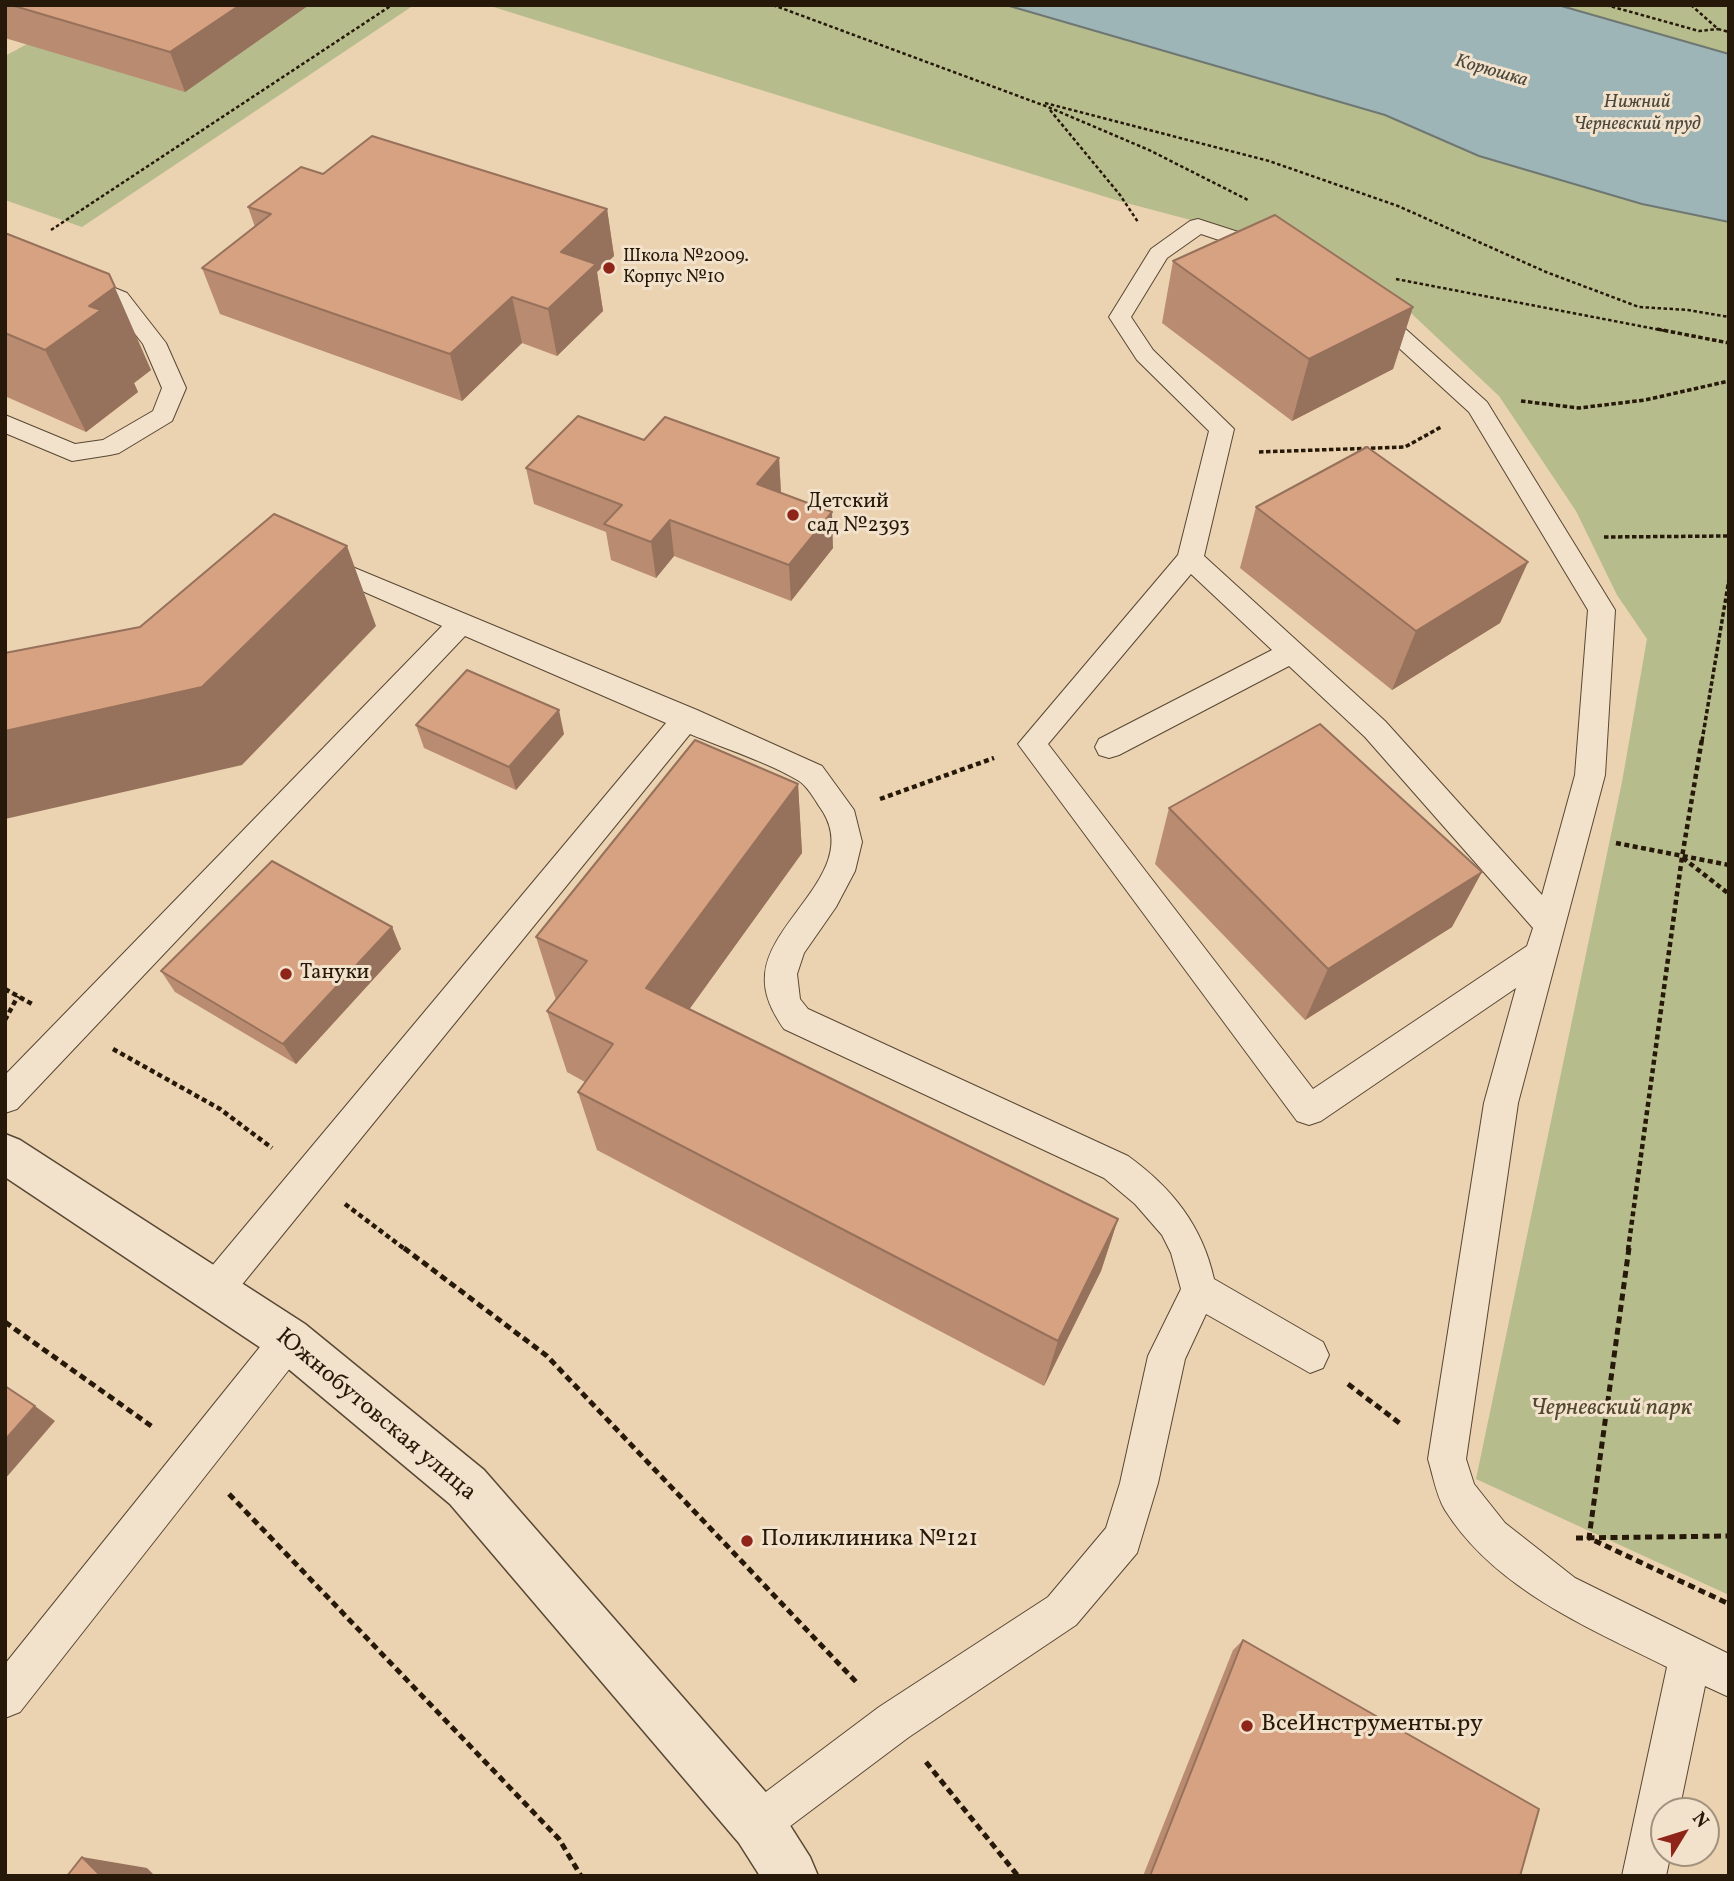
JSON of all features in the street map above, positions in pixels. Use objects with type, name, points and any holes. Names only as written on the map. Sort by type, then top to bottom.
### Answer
[{"type":"street","name":"Южнобутовская улица","points":[[5,1153],[289,1340],[467,1487],[758,1824],[790,1876]]},
{"type":"lane","points":[[1545,940],[1309,1110],[1032,744],[1190,558],[1222,429],[1145,355],[1120,317],[1159,254],[1198,226],[1311,262],[1373,312],[1478,407],[1602,610],[1590,775],[1501,1103],[1447,1459],[1458,1495],[1491,1537],[1562,1592],[1729,1676]]},
{"type":"lane","points":[[5,423],[72,453],[110,447],[163,415],[174,388],[154,343],[119,298],[10,252]]},
{"type":"lane","points":[[294,551],[812,774],[832,797],[840,813],[846,832],[846,849],[836,881],[787,954],[780,977],[784,1001],[796,1019],[1116,1167],[1142,1185],[1164,1210],[1187,1247],[1199,1290],[1167,1356],[1139,1483],[1123,1539],[1062,1611],[894,1722],[758,1824]]},
{"type":"lane","points":[[1190,558],[1375,730],[1545,940]]},
{"type":"lane","points":[[5,1098],[461,622]]},
{"type":"lane","points":[[1110,747],[1292,652]]},
{"type":"lane","points":[[214,1291],[687,718]]},
{"type":"lane","points":[[1199,1290],[1310,1355]]},
{"type":"lane","points":[[5,1697],[289,1340]]},
{"type":"lane","points":[[1644,1876],[1690,1657]]},
{"type":"path","points":[[10,252],[392,5]]},
{"type":"path","points":[[773,5],[1048,107],[1149,150],[1251,201]]},
{"type":"path","points":[[1606,5],[1699,31],[1718,29],[1729,32]]},
{"type":"path","points":[[1690,5],[1718,29]]},
{"type":"path","points":[[1028,100],[1157,131],[1295,170],[1398,206],[1546,272],[1639,307],[1688,310],[1729,317]]},
{"type":"path","points":[[1048,107],[1120,195],[1159,254]]},
{"type":"path","points":[[1392,278],[1729,343]]},
{"type":"path","points":[[1216,453],[1405,447],[1478,407],[1521,401],[1579,408],[1645,400],[1729,381]]},
{"type":"path","points":[[1561,540],[1623,535],[1729,536]]},
{"type":"path","points":[[1590,1538],[1682,857],[1729,579]]},
{"type":"path","points":[[840,813],[1032,744]]},
{"type":"path","points":[[1574,834],[1729,865]]},
{"type":"path","points":[[1682,857],[1729,894]]},
{"type":"path","points":[[5,989],[220,1109],[547,1356],[894,1722],[1015,1873],[1007,1876]]},
{"type":"path","points":[[5,1020],[18,996]]},
{"type":"path","points":[[5,1322],[195,1457],[559,1839],[581,1876]]},
{"type":"path","points":[[1310,1355],[1447,1459]]},
{"type":"path","points":[[1491,1537],[1729,1536]]},
{"type":"path","points":[[1590,1538],[1729,1604]]},
{"type":"green space","points":[[99,5],[414,5],[82,227],[5,200],[5,56]]},
{"type":"green space","name":"Черневский парк","points":[[487,5],[1729,5],[1729,1595],[1476,1479],[1622,782],[1647,639],[1617,595],[1576,511],[1499,396],[1412,314],[1327,256],[1119,201]]},
{"type":"water","name":"Нижний Черневский пруд","points":[[1006,5],[1558,5],[1729,54],[1729,222],[1642,204],[1479,156],[1385,115]]},
{"type":"building","points":[[11,5],[240,5],[170,52]]},
{"type":"building","points":[[372,136],[607,209],[561,252],[596,264],[548,309],[512,297],[450,354],[202,268],[271,214],[248,207],[301,167],[323,174]]},
{"type":"building","points":[[1275,215],[1413,307],[1309,359],[1173,261]]},
{"type":"building","points":[[5,233],[109,274],[115,287],[89,306],[101,310],[45,350],[5,333]]},
{"type":"building","points":[[578,416],[644,440],[665,417],[779,458],[757,484],[832,512],[789,565],[670,520],[651,542],[604,524],[622,505],[526,468]]},
{"type":"building","points":[[1367,447],[1528,562],[1416,631],[1256,507]]},
{"type":"building","points":[[274,514],[347,546],[202,687],[5,731],[5,653],[140,627]]},
{"type":"building","points":[[467,670],[559,710],[509,767],[416,725]]},
{"type":"building","points":[[1320,724],[1482,872],[1328,969],[1169,808]]},
{"type":"building","points":[[695,740],[798,784],[646,988],[1118,1219],[1058,1341],[578,1092],[613,1044],[547,1011],[587,961],[536,937]]},
{"type":"building","name":"Тануки","points":[[272,861],[392,927],[283,1044],[161,971]]},
{"type":"building","points":[[5,1386],[35,1406],[5,1440]]},
{"type":"building","points":[[1243,1640],[1539,1809],[1520,1876],[1150,1876]]},
{"type":"building","points":[[82,1857],[101,1876],[67,1876]]},
{"type":"place","name":"Школа №2009. Корпус №10","points":[[609,268]]},
{"type":"place","name":"Детский сад №2393","points":[[793,515]]},
{"type":"place","name":"Тануки","points":[[286,974]]},
{"type":"place","name":"Поликлиника №121","points":[[747,1541]]},
{"type":"place","name":"ВсеИнструменты.ру","points":[[1247,1726]]},
{"type":"water label","name":"Корюшка","points":[[1491,72]]}]
